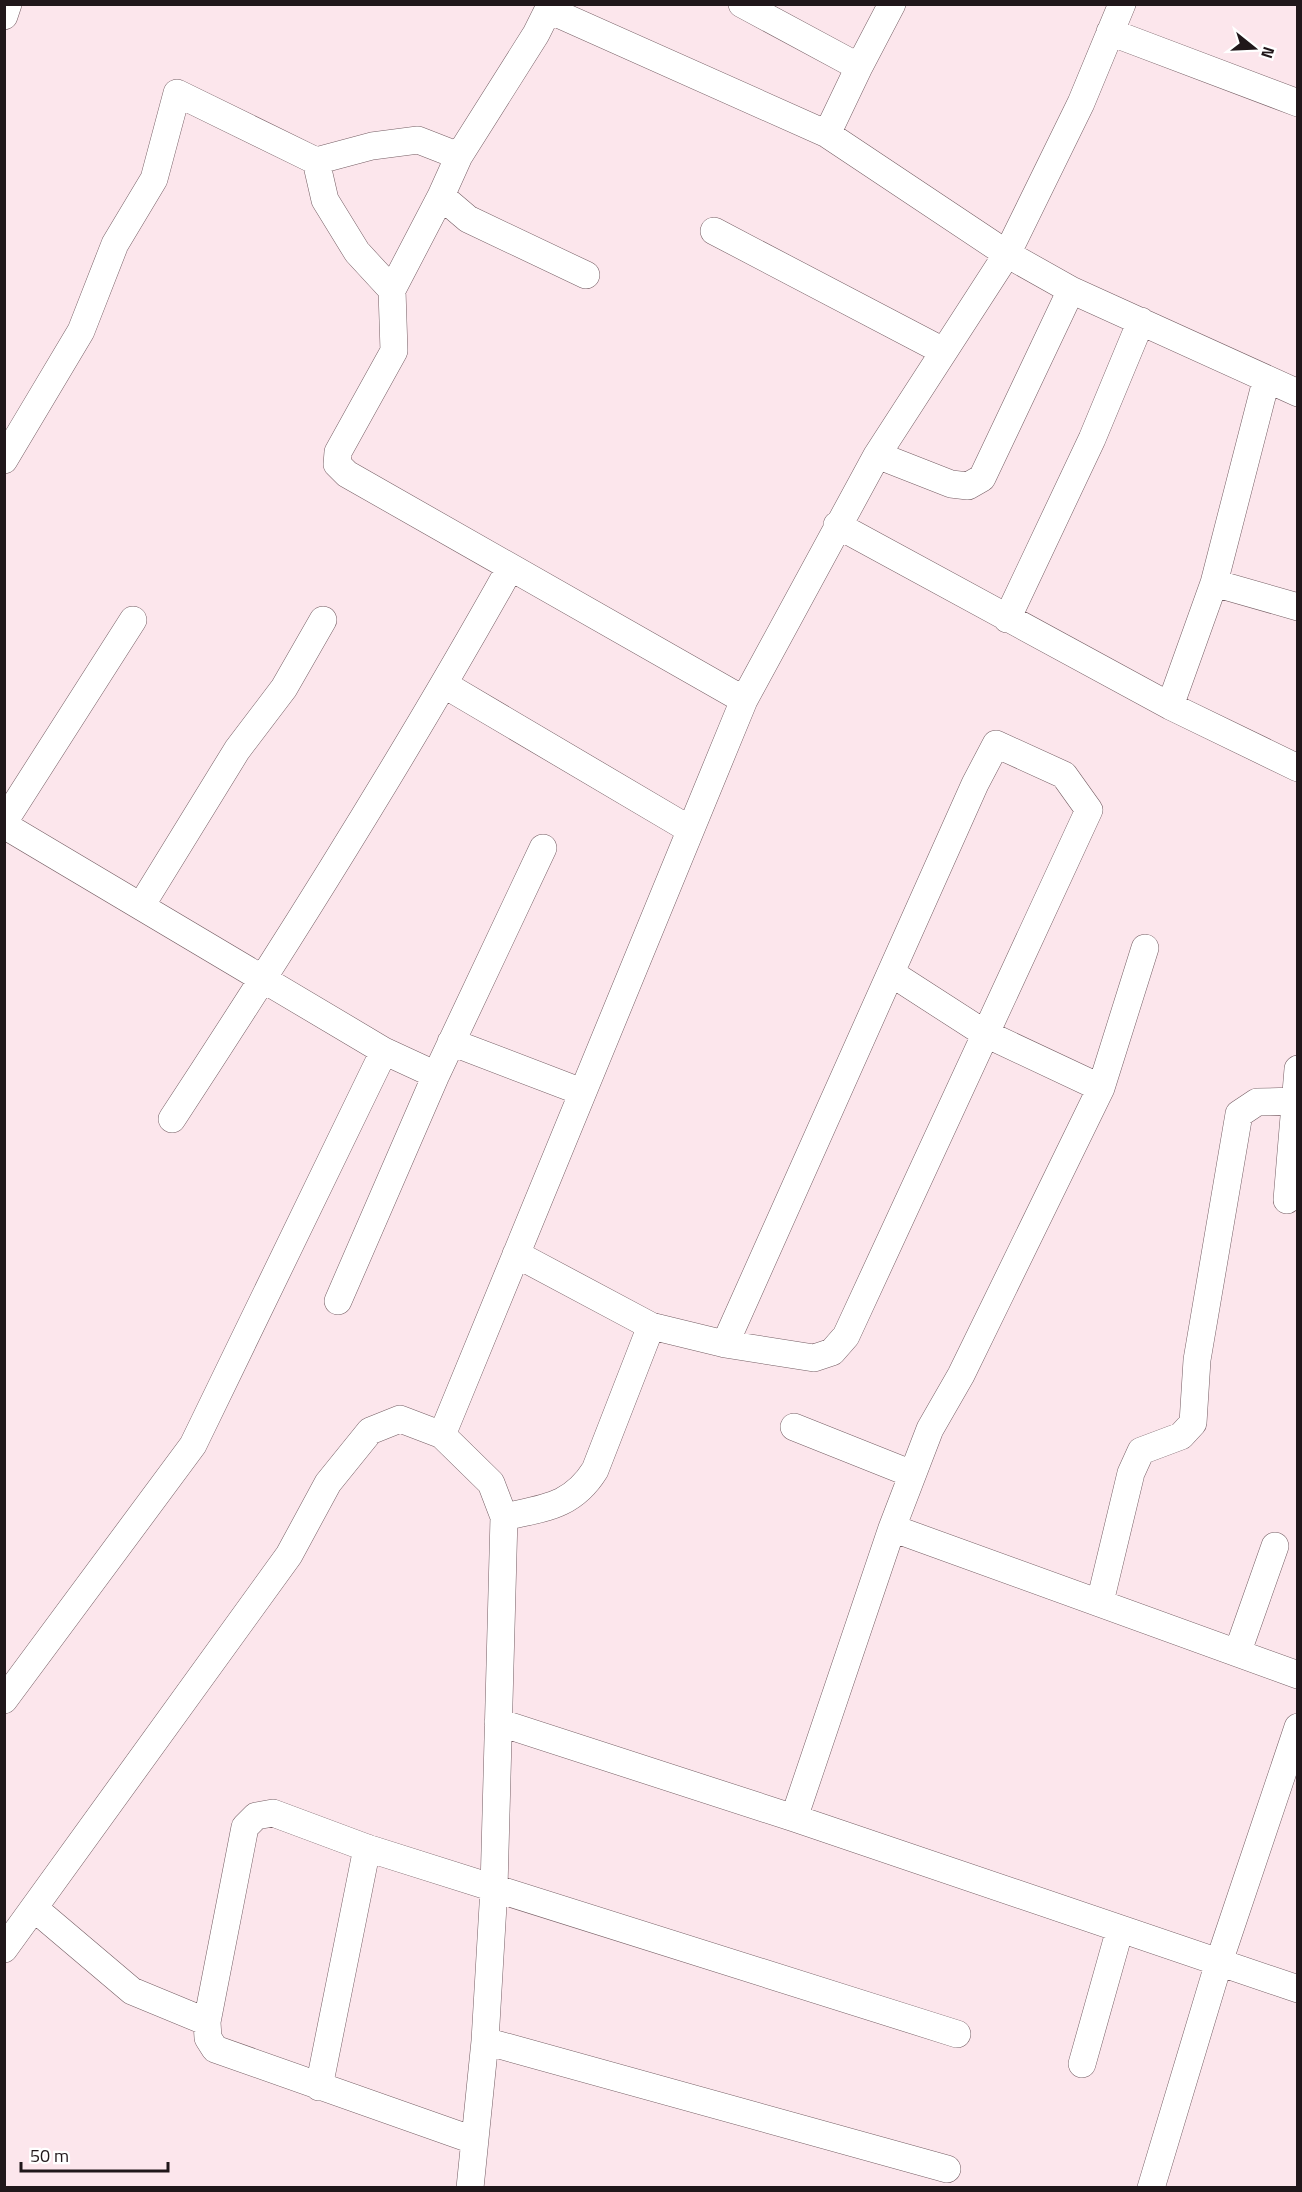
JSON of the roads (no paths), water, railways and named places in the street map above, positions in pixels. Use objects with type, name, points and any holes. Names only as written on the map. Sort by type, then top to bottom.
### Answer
[{"type":"street","points":[[4,15],[8,4]]},
{"type":"street","points":[[742,4],[859,67]]},
{"type":"street","points":[[827,134],[892,4]]},
{"type":"street","points":[[442,1435],[689,829],[744,700],[877,455],[1007,254],[1081,103],[1122,4]]},
{"type":"street","points":[[744,700],[347,474],[337,464],[338,452],[394,351],[392,290],[459,156],[536,34],[550,7],[827,134],[1007,254],[1071,290],[1142,321],[1266,381],[1298,393]]},
{"type":"street","points":[[1110,32],[1298,104]]},
{"type":"street","points":[[4,460],[81,331],[115,244],[154,179],[177,93],[316,161],[372,146],[418,140],[459,156]]},
{"type":"street","points":[[316,161],[325,200],[357,252],[392,290]]},
{"type":"street","points":[[441,196],[468,219],[586,275]]},
{"type":"street","points":[[714,231],[943,351]]},
{"type":"street","points":[[877,455],[951,484],[968,486],[982,478],[1071,290]]},
{"type":"street","points":[[1007,619],[1092,439],[1142,321]]},
{"type":"street","points":[[1170,706],[1214,583],[1266,381]]},
{"type":"street","points":[[837,525],[1170,706],[1298,768]]},
{"type":"street","points":[[172,1119],[263,979],[444,685],[510,568]]},
{"type":"street","points":[[1214,583],[1298,607]]},
{"type":"street","points":[[133,620],[4,824],[384,1051],[436,1075]]},
{"type":"street","points":[[141,906],[237,750],[284,688],[323,620]]},
{"type":"street","points":[[444,685],[689,829]]},
{"type":"street","points":[[516,1254],[651,1326],[725,1344],[814,1358],[832,1352],[846,1336],[1089,810],[1064,775],[996,744],[975,784],[725,1344]]},
{"type":"street","points":[[338,1301],[436,1075],[543,848]]},
{"type":"street","points":[[794,1818],[892,1528],[930,1429],[961,1375],[1101,1088],[1145,948]]},
{"type":"street","points":[[891,973],[984,1033],[1101,1088]]},
{"type":"street","points":[[451,1042],[582,1092]]},
{"type":"street","points":[[4,1700],[193,1445],[384,1051]]},
{"type":"street","points":[[1287,1200],[1298,1069]]},
{"type":"street","points":[[1100,1602],[1131,1473],[1141,1451],[1181,1436],[1192,1423],[1199,1348],[1239,1114],[1257,1102],[1297,1101]]},
{"type":"street","points":[[504,1517],[557,1505],[584,1488],[595,1470],[651,1326]]},
{"type":"street","points":[[4,1949],[289,1555],[328,1483],[370,1431],[400,1419],[442,1435],[491,1483],[504,1517],[494,1888],[485,2042],[473,2140],[470,2187]]},
{"type":"street","points":[[794,1427],[912,1474]]},
{"type":"street","points":[[892,1528],[1298,1674]]},
{"type":"street","points":[[1238,1651],[1275,1546]]},
{"type":"street","points":[[498,1722],[794,1818],[1298,1989]]},
{"type":"street","points":[[1151,2187],[1219,1962],[1298,1727]]},
{"type":"street","points":[[473,2140],[215,2049],[208,2038],[207,2022],[245,1827],[256,1816],[273,1813],[367,1848],[957,2034]]},
{"type":"street","points":[[319,2087],[367,1848]]},
{"type":"street","points":[[34,1908],[132,1991],[207,2022]]},
{"type":"street","points":[[1082,2064],[1120,1929]]},
{"type":"street","points":[[485,2042],[947,2169]]}]
